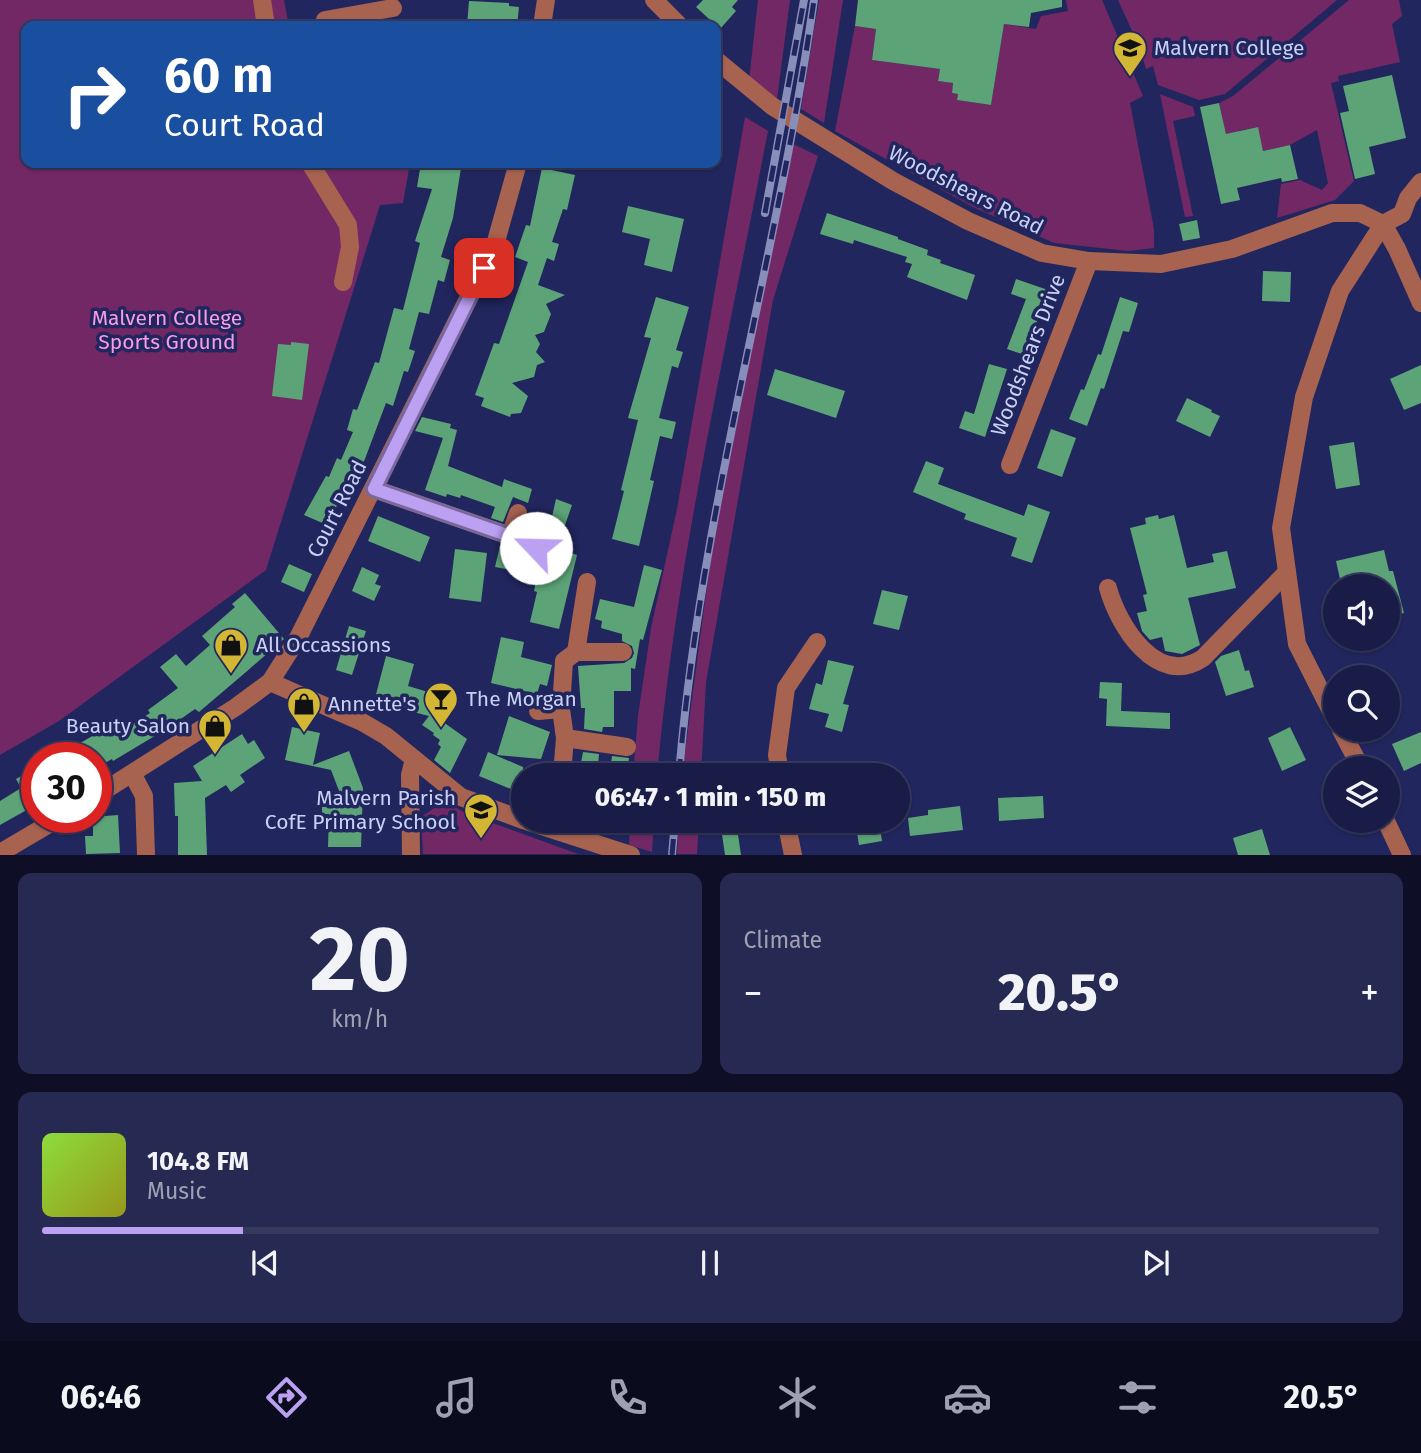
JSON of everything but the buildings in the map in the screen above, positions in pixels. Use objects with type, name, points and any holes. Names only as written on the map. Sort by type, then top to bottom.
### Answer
[{"type":"street","points":[[262,0],[266,21]]},
{"type":"street","points":[[543,21],[546,0]]},
{"type":"street","points":[[654,0],[675,21]]},
{"type":"street","points":[[325,20],[363,7],[393,8]]},
{"type":"street","name":"Woodshears Road","points":[[721,64],[772,106],[825,141],[968,221],[1041,253],[1089,261],[1161,264],[1232,249],[1332,213],[1360,213],[1383,224]]},
{"type":"street","points":[[313,168],[348,225],[350,247],[342,282]]},
{"type":"street","name":"Court Road","points":[[112,787],[270,682],[299,638],[495,244],[517,168]]},
{"type":"street","points":[[1323,695],[1297,644],[1281,528],[1304,397],[1340,291],[1383,224],[1402,214],[1408,198],[1421,182]]},
{"type":"street","points":[[1383,224],[1421,303]]},
{"type":"street","name":"Woodshears Drive","points":[[1010,465],[1089,261]]},
{"type":"street","points":[[374,489],[510,536],[536,548]]},
{"type":"street","points":[[510,536],[518,513]]},
{"type":"street","points":[[1108,588],[1117,616],[1136,643],[1157,659],[1178,666],[1203,658],[1287,572]]},
{"type":"street","points":[[563,763],[565,738],[561,709],[587,582]]},
{"type":"street","points":[[779,763],[786,688],[817,642]]},
{"type":"street","points":[[570,656],[623,652]]},
{"type":"street","points":[[270,682],[362,722],[386,736],[461,797],[511,815]]},
{"type":"street","points":[[538,711],[561,709]]},
{"type":"street","points":[[565,738],[627,747]]},
{"type":"street","points":[[411,855],[410,775],[414,759]]},
{"type":"street","points":[[133,775],[144,796],[146,855]]},
{"type":"street","points":[[0,853],[47,833]]},
{"type":"street","points":[[570,833],[631,855]]},
{"type":"street","points":[[788,833],[793,855]]},
{"type":"street","points":[[1391,833],[1402,855]]},
{"type":"green space","name":"Malvern College Sports Ground","points":[[0,0],[284,0],[288,21],[21,21],[21,168],[409,168],[403,203],[380,205],[266,570],[59,721],[0,755]]},
{"type":"green space","points":[[758,0],[790,0],[777,99],[749,80]]},
{"type":"green space","points":[[819,0],[843,0],[824,123],[801,109]]},
{"type":"green space","points":[[1066,0],[1102,0],[1143,96],[1130,103],[1154,229],[1154,248],[1128,251],[1054,243],[973,207],[835,131],[855,26],[876,29],[872,60],[940,69],[938,81],[953,83],[952,93],[958,94],[957,100],[991,105],[1004,24],[1036,29],[1041,16],[1068,11]]},
{"type":"green space","points":[[1118,0],[1337,0],[1225,94],[1199,100],[1158,85],[1153,66],[1146,69],[1139,46]]},
{"type":"green space","points":[[1349,0],[1399,0],[1402,16],[1392,24],[1400,62],[1338,76],[1339,81],[1331,83],[1354,181],[1335,200],[1277,218],[1281,184],[1300,180],[1322,190],[1328,183],[1317,130],[1290,145],[1263,151],[1257,127],[1238,131],[1232,161],[1219,103],[1233,96]]},
{"type":"green space","points":[[1160,94],[1193,107],[1195,116],[1173,121],[1193,216],[1185,217]]},
{"type":"green space","points":[[745,117],[768,131],[690,532],[658,763],[634,763],[651,628],[677,509]]},
{"type":"green space","points":[[793,144],[818,156],[773,300],[706,682],[702,763],[684,763],[712,548]]},
{"type":"green space","name":"Malvern Parish CofE Primary School","points":[[445,801],[465,813],[511,830],[511,833],[520,833],[578,854],[423,854],[421,817]]},
{"type":"green space","points":[[630,833],[653,833],[652,852],[629,845]]},
{"type":"green space","points":[[678,833],[698,833],[697,854],[677,854]]},
{"type":"railway","points":[[765,213],[804,0]]},
{"type":"railway","points":[[680,763],[689,677],[721,483],[780,194],[814,0]]},
{"type":"railway","points":[[672,855],[674,833]]},
{"type":"place","name":"Malvern College","points":[[1130,78]]},
{"type":"place","name":"All Occassions","points":[[231,675]]},
{"type":"place","name":"The Morgan","points":[[441,729]]},
{"type":"place","name":"Annette's","points":[[304,734]]},
{"type":"place","name":"Beauty Salon","points":[[215,756]]},
{"type":"place","name":"Malvern Parish CofE Primary School","points":[[481,840]]},
{"type":"route","points":[[484,268],[374,489],[510,536],[536,548]]}]
